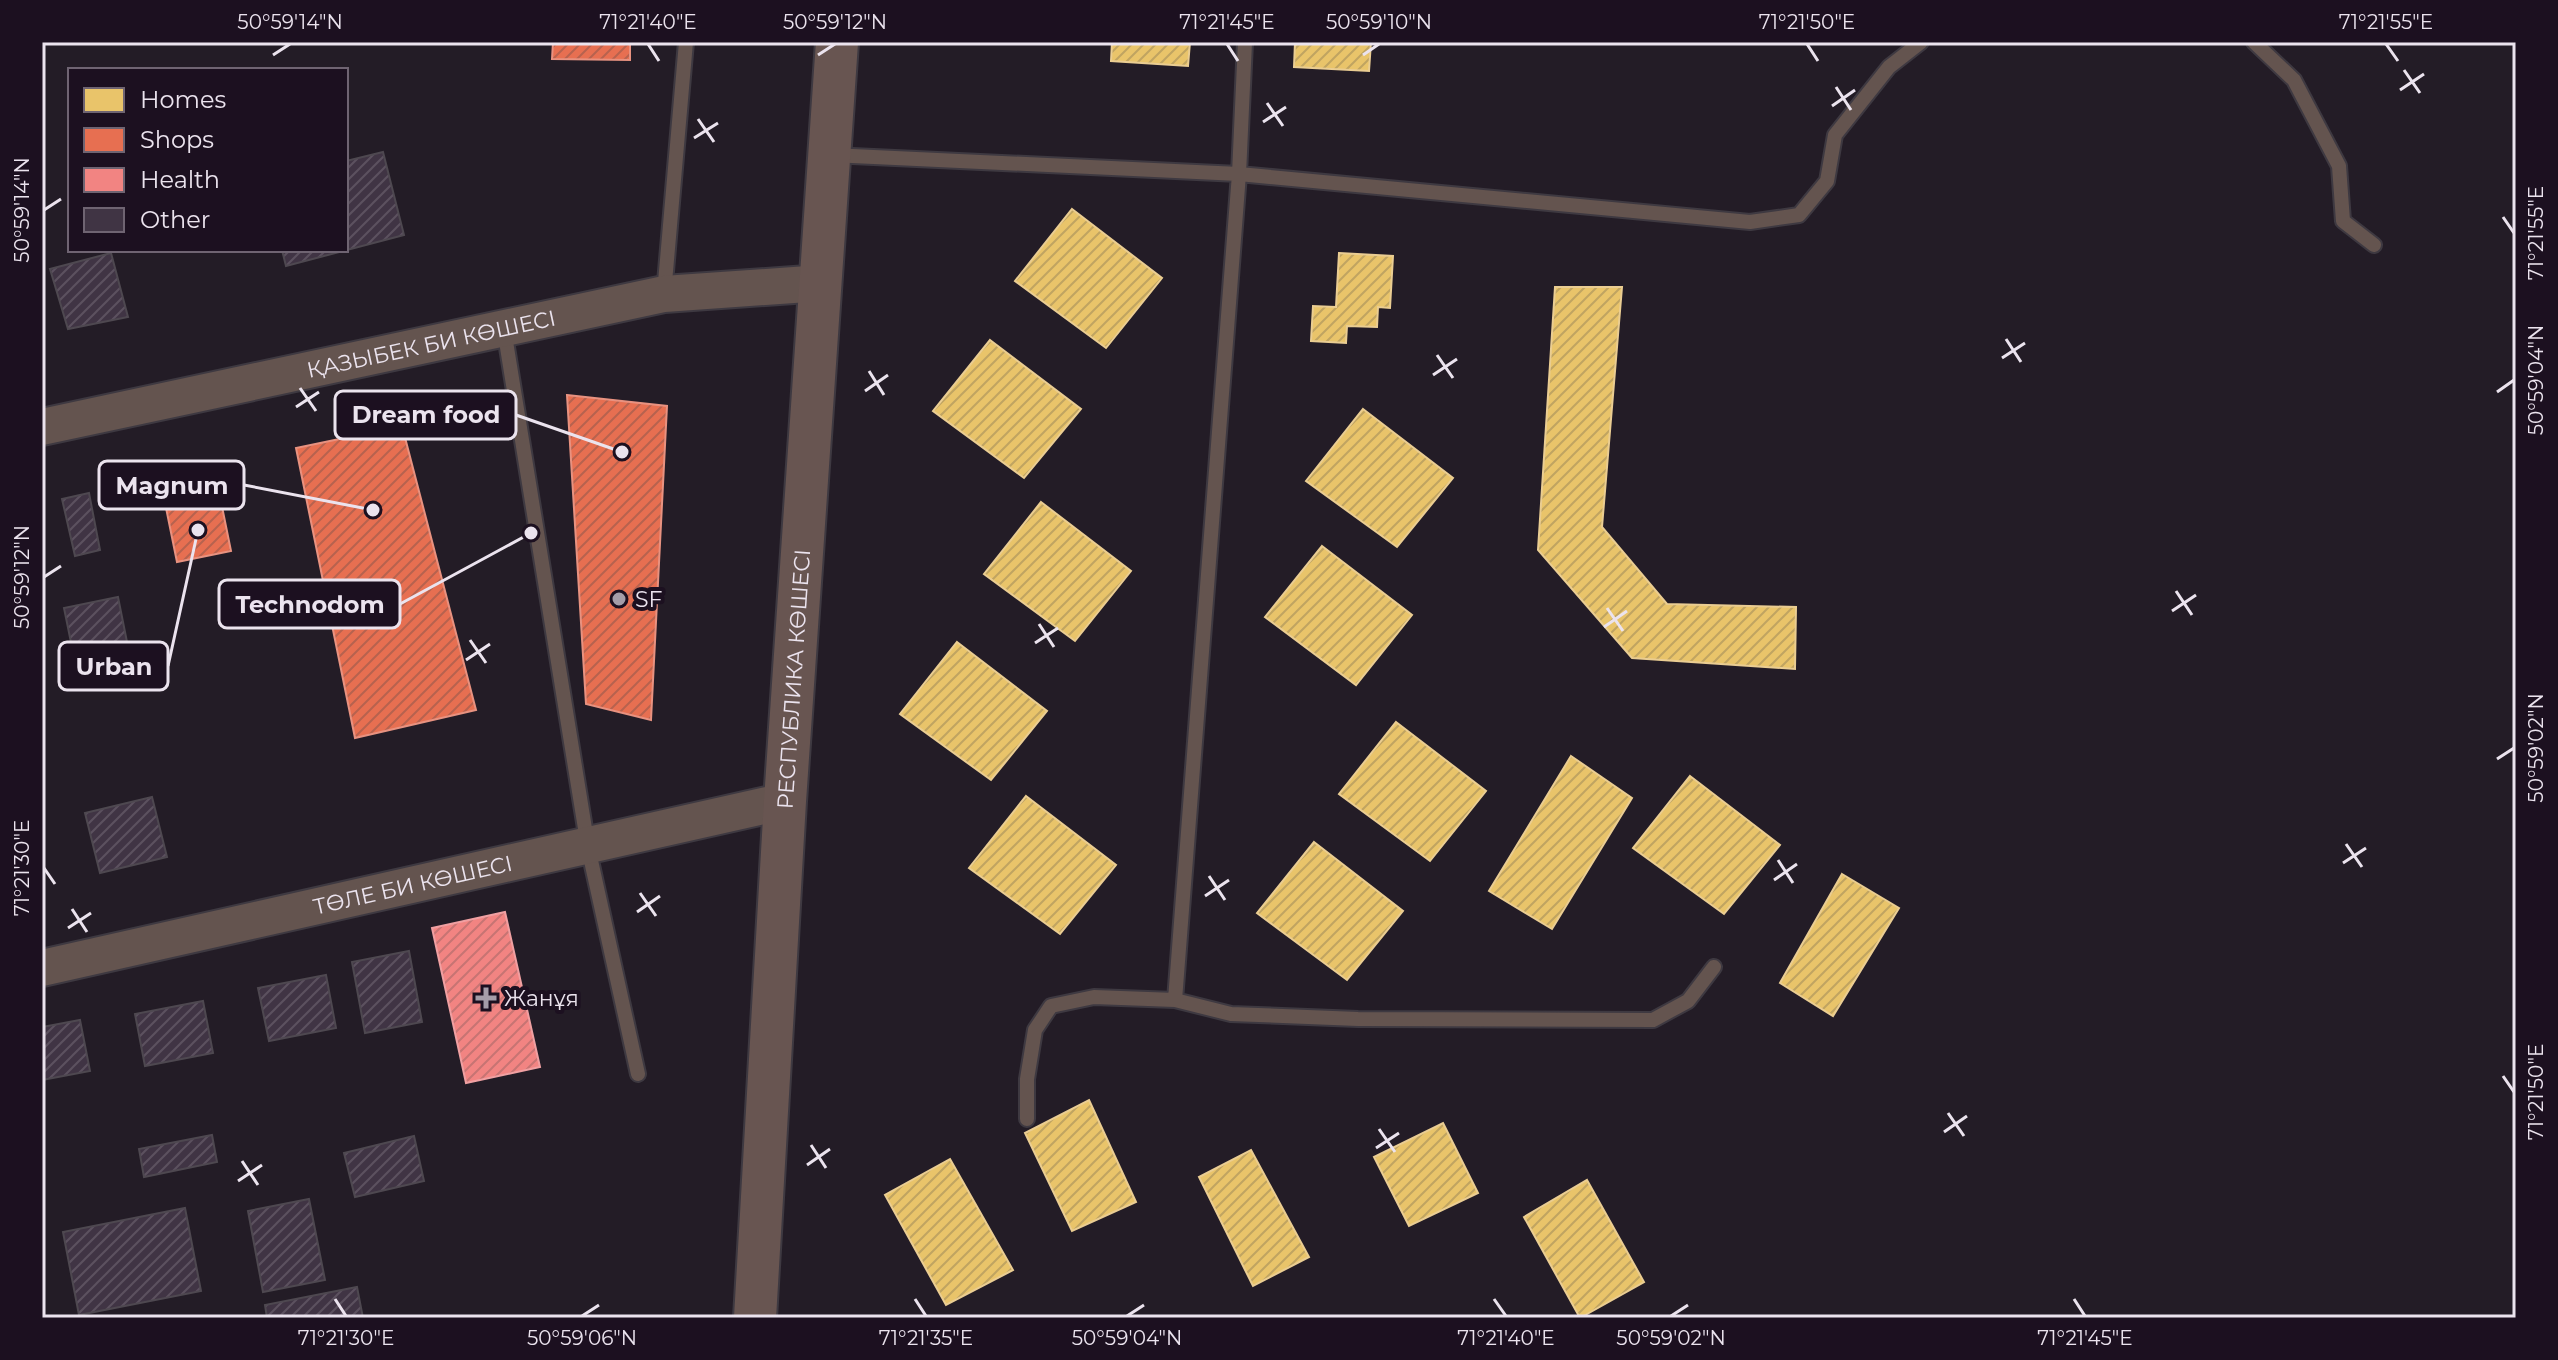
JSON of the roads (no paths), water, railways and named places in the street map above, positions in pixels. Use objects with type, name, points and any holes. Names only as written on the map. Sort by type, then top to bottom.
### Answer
[{"type":"main road","name":"РЕСПУБЛИКА КӨШЕСІ","points":[[755,1318],[785,801],[837,42]]},
{"type":"street","name":"ҚАЗЫБЕК БИ КӨШЕСІ","points":[[42,427],[664,294],[822,283]]},
{"type":"street","name":"ТӨЛЕ БИ КӨШЕСІ","points":[[42,968],[785,801]]},
{"type":"lane","points":[[664,294],[686,42]]},
{"type":"lane","points":[[1175,1000],[1239,174],[1245,42]]},
{"type":"lane","points":[[831,155],[1239,174],[1750,222],[1799,215],[1827,181],[1835,135],[1889,67],[1921,42]]},
{"type":"lane","points":[[2254,42],[2294,80],[2339,166],[2343,221],[2374,245]]},
{"type":"lane","points":[[504,328],[588,847],[638,1074]]},
{"type":"lane","points":[[1027,1119],[1027,1079],[1035,1030],[1051,1006],[1094,997],[1175,1000],[1231,1014],[1358,1019],[1653,1020],[1688,1001],[1714,967]]},
{"type":"place","name":"Dream food","points":[[622,452]]},
{"type":"place","name":"Magnum","points":[[373,510]]},
{"type":"place","name":"Urban","points":[[198,530]]},
{"type":"place","name":"Technodom","points":[[531,533]]},
{"type":"place","name":"SF","points":[[619,599]]},
{"type":"place","name":"Жанұя","points":[[486,998]]}]
